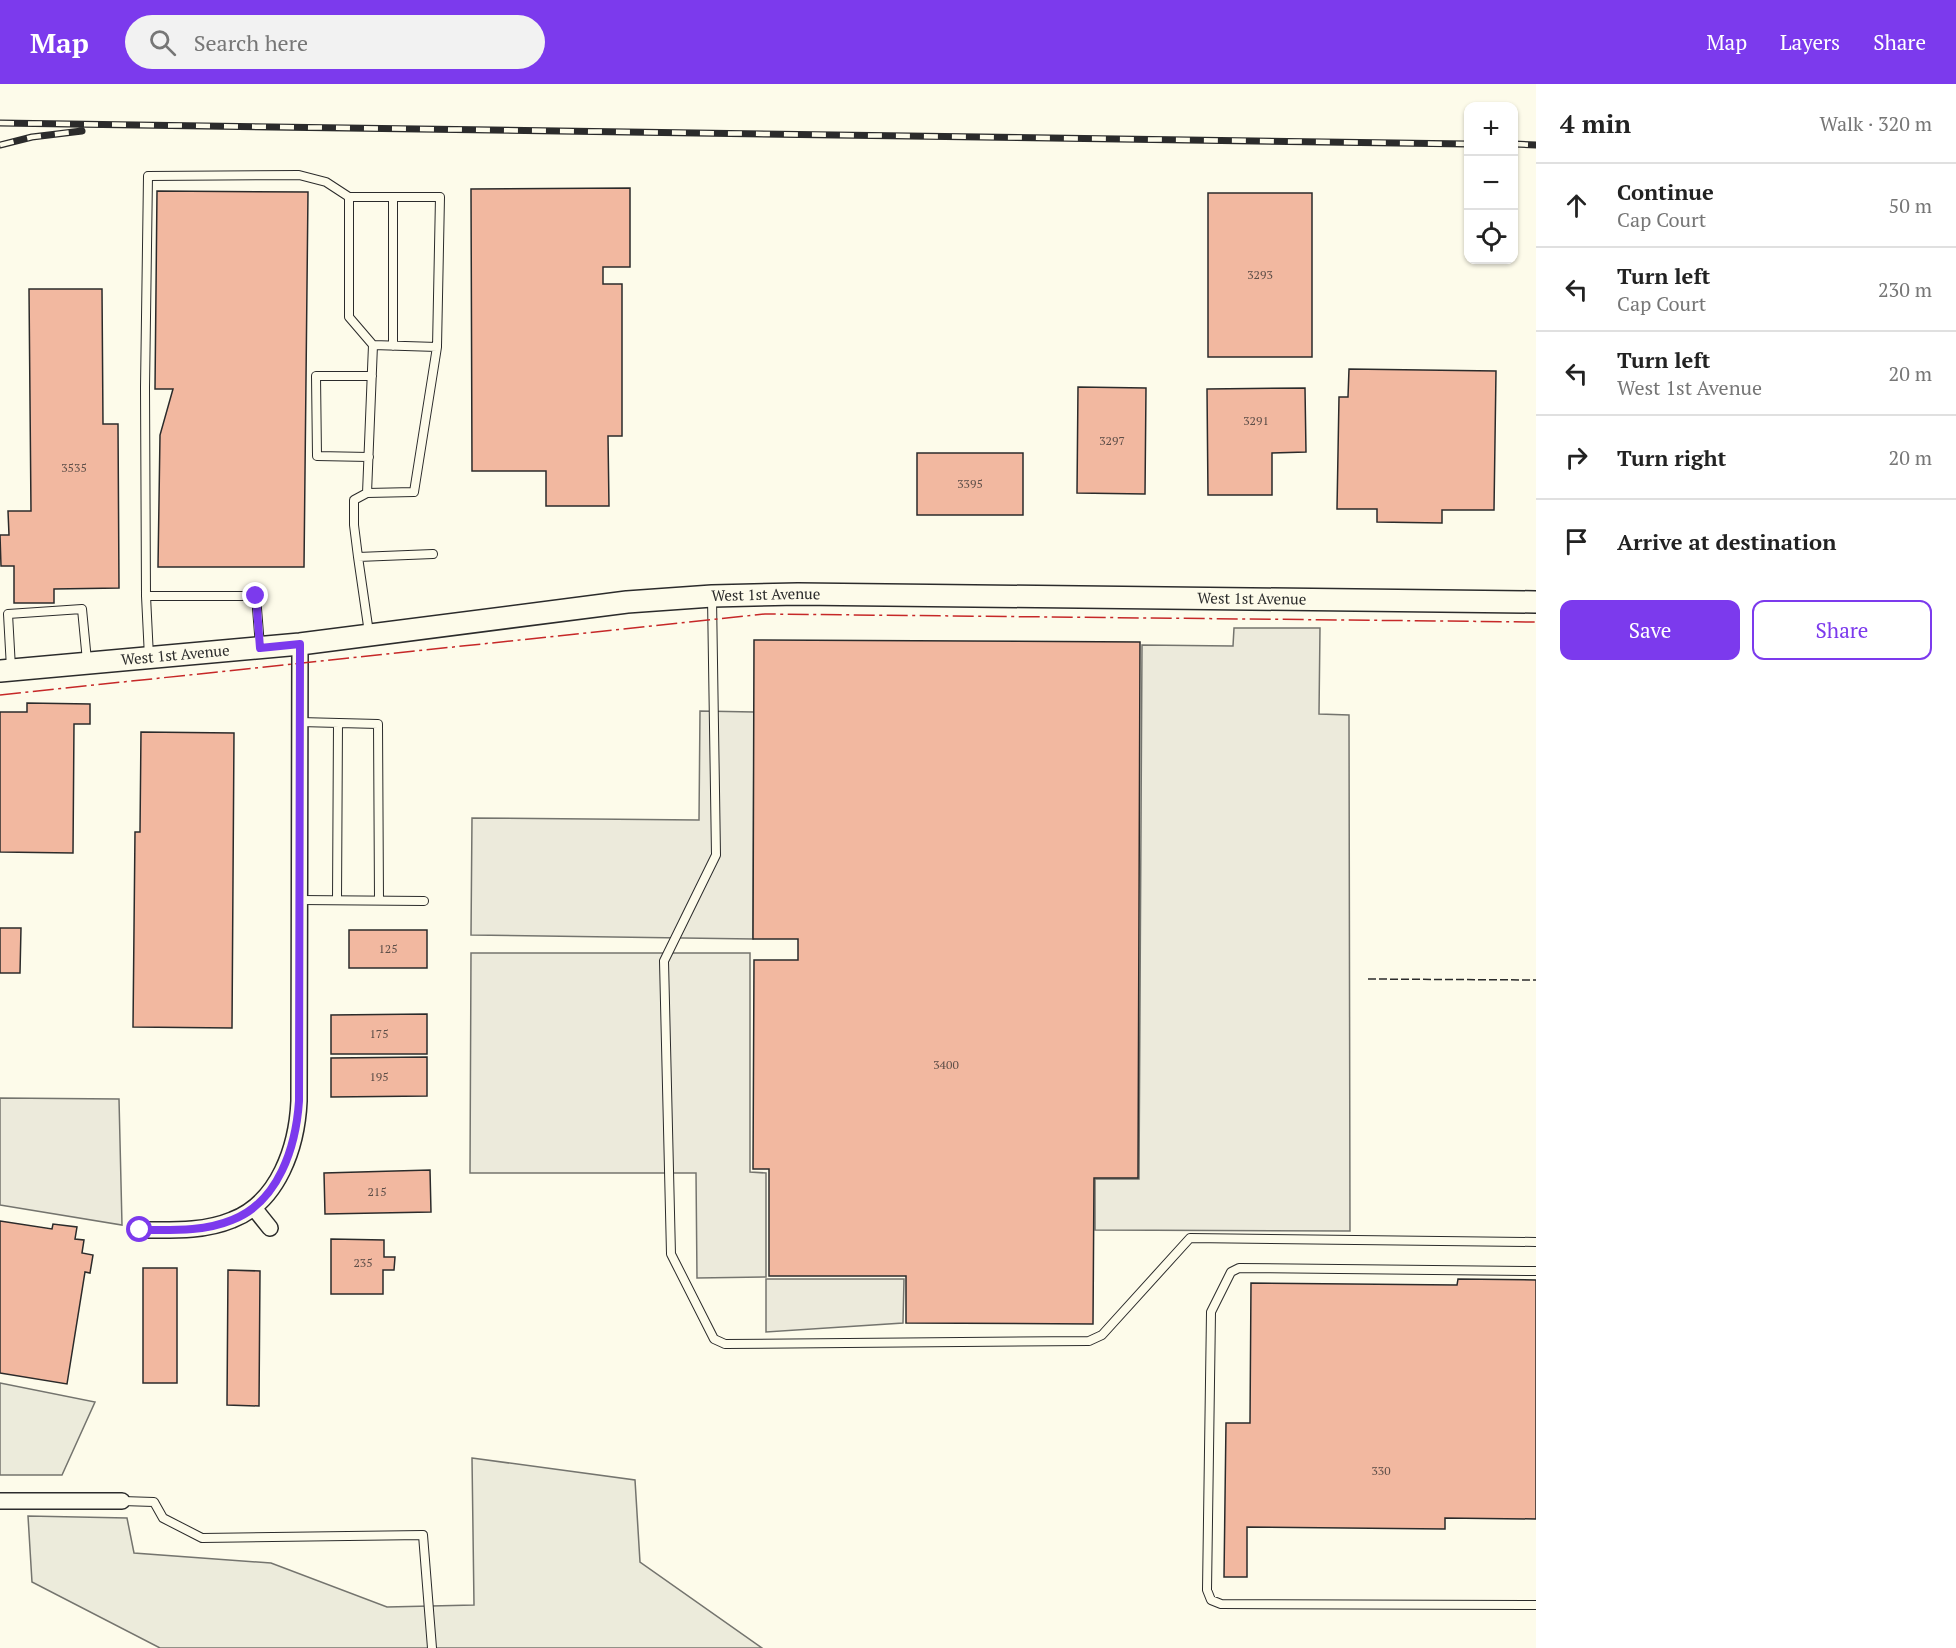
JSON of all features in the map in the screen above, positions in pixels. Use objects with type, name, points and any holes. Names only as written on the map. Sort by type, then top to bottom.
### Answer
[{"type":"street","name":"West 1st Avenue","points":[[6,670],[300,644],[627,602],[712,596],[798,594],[1536,602]]},
{"type":"street","points":[[140,1230],[180,1231],[233,1220],[254,1208],[272,1188],[291,1152],[298,1118],[300,644]]},
{"type":"street","points":[[254,1208],[270,1228]]},
{"type":"street","points":[[0,1501],[122,1502]]},
{"type":"lane","points":[[149,658],[146,596],[148,176],[299,175],[326,182],[349,197],[440,197],[437,347],[414,492],[367,494],[354,500],[354,525],[369,635]]},
{"type":"lane","points":[[349,197],[349,317],[372,345],[367,494]]},
{"type":"lane","points":[[393,197],[393,346]]},
{"type":"lane","points":[[372,345],[437,347]]},
{"type":"lane","points":[[369,457],[317,456],[316,376],[372,376]]},
{"type":"lane","points":[[358,557],[433,554]]},
{"type":"lane","points":[[146,596],[256,596],[260,648]]},
{"type":"lane","points":[[712,596],[716,855],[664,961],[670,1254],[714,1339],[725,1344],[1089,1341],[1102,1335],[1190,1238],[1536,1242]]},
{"type":"lane","points":[[6,670],[4,614],[82,609],[87,663]]},
{"type":"lane","points":[[300,722],[378,724],[379,900]]},
{"type":"lane","points":[[337,900],[338,723]]},
{"type":"lane","points":[[300,900],[424,901]]},
{"type":"lane","points":[[1536,1271],[1239,1268],[1231,1272],[1210,1312],[1207,1590],[1211,1600],[1221,1604],[1536,1605]]},
{"type":"lane","points":[[122,1502],[154,1502],[163,1518],[202,1538],[423,1535],[432,1648]]},
{"type":"shaded area","points":[[1234,628],[1320,628],[1319,714],[1349,715],[1350,1231],[1095,1230],[1095,1179],[1139,1179],[1142,645],[1233,646]]},
{"type":"shaded area","points":[[700,711],[754,712],[753,939],[471,935],[472,818],[699,820]]},
{"type":"shaded area","points":[[471,953],[750,953],[750,1172],[766,1173],[766,1277],[697,1278],[696,1173],[470,1173]]},
{"type":"shaded area","points":[[0,1098],[119,1099],[122,1225],[0,1205]]},
{"type":"shaded area","points":[[766,1279],[904,1279],[903,1323],[766,1332]]},
{"type":"shaded area","points":[[0,1383],[95,1402],[62,1475],[0,1475]]},
{"type":"shaded area","points":[[472,1458],[635,1480],[640,1562],[762,1648],[160,1648],[32,1582],[28,1516],[127,1518],[134,1553],[271,1563],[387,1607],[474,1605]]},
{"type":"building","points":[[630,188],[630,267],[603,267],[603,284],[622,284],[622,436],[608,436],[609,506],[546,506],[546,471],[472,471],[471,189]]},
{"type":"building","points":[[157,191],[308,192],[304,567],[158,567],[160,435],[173,389],[155,389]]},
{"type":"building","points":[[1208,193],[1312,193],[1312,357],[1208,357]]},
{"type":"building","points":[[29,289],[102,289],[103,424],[118,424],[119,588],[54,589],[54,603],[14,603],[14,566],[1,566],[0,535],[9,535],[8,511],[31,511]]},
{"type":"building","points":[[1349,369],[1496,371],[1494,510],[1442,510],[1442,523],[1377,522],[1377,509],[1337,509],[1339,397],[1348,397]]},
{"type":"building","points":[[1078,387],[1146,388],[1145,494],[1077,493]]},
{"type":"building","points":[[1305,388],[1306,452],[1272,453],[1272,495],[1208,495],[1207,389]]},
{"type":"building","points":[[917,453],[1023,453],[1023,515],[917,515]]},
{"type":"building","points":[[754,640],[1140,642],[1138,1178],[1094,1178],[1093,1324],[906,1323],[906,1276],[769,1276],[769,1169],[753,1169],[754,960],[798,960],[798,939],[753,939]]},
{"type":"building","points":[[27,703],[90,704],[90,724],[74,724],[73,853],[0,852],[0,712],[27,712]]},
{"type":"building","points":[[141,732],[234,733],[232,1028],[133,1027],[135,832],[140,832]]},
{"type":"building","points":[[0,928],[21,928],[20,973],[0,973]]},
{"type":"building","points":[[349,930],[427,930],[427,968],[349,968]]},
{"type":"building","points":[[427,1014],[427,1054],[331,1054],[331,1015]]},
{"type":"building","points":[[427,1057],[427,1096],[331,1097],[331,1058]]},
{"type":"building","points":[[430,1170],[431,1212],[325,1214],[324,1173]]},
{"type":"building","points":[[0,1221],[52,1229],[53,1224],[77,1227],[75,1239],[84,1240],[82,1253],[93,1255],[90,1273],[85,1272],[67,1384],[0,1373]]},
{"type":"building","points":[[331,1239],[384,1240],[384,1257],[395,1257],[394,1270],[383,1270],[383,1294],[331,1294]]},
{"type":"building","points":[[143,1268],[177,1268],[177,1383],[143,1383]]},
{"type":"building","points":[[228,1270],[260,1271],[259,1406],[227,1405]]},
{"type":"building","points":[[1458,1279],[1536,1280],[1536,1519],[1445,1518],[1445,1529],[1247,1527],[1247,1577],[1224,1577],[1226,1423],[1250,1423],[1251,1283],[1457,1285]]},
{"type":"railway","points":[[0,123],[1464,144]]},
{"type":"railway","points":[[0,145],[32,137],[82,131]]},
{"type":"railway","points":[[1518,144],[1536,145]]},
{"type":"fence","points":[[1368,979],[1536,980]]},
{"type":"power","points":[[0,695],[765,614],[1536,622]]},
{"type":"route","points":[[140,1230],[180,1231],[205,1227],[233,1220],[254,1208],[272,1188],[283,1169],[296,1134],[299,1101],[300,644],[260,648],[256,596]]}]
